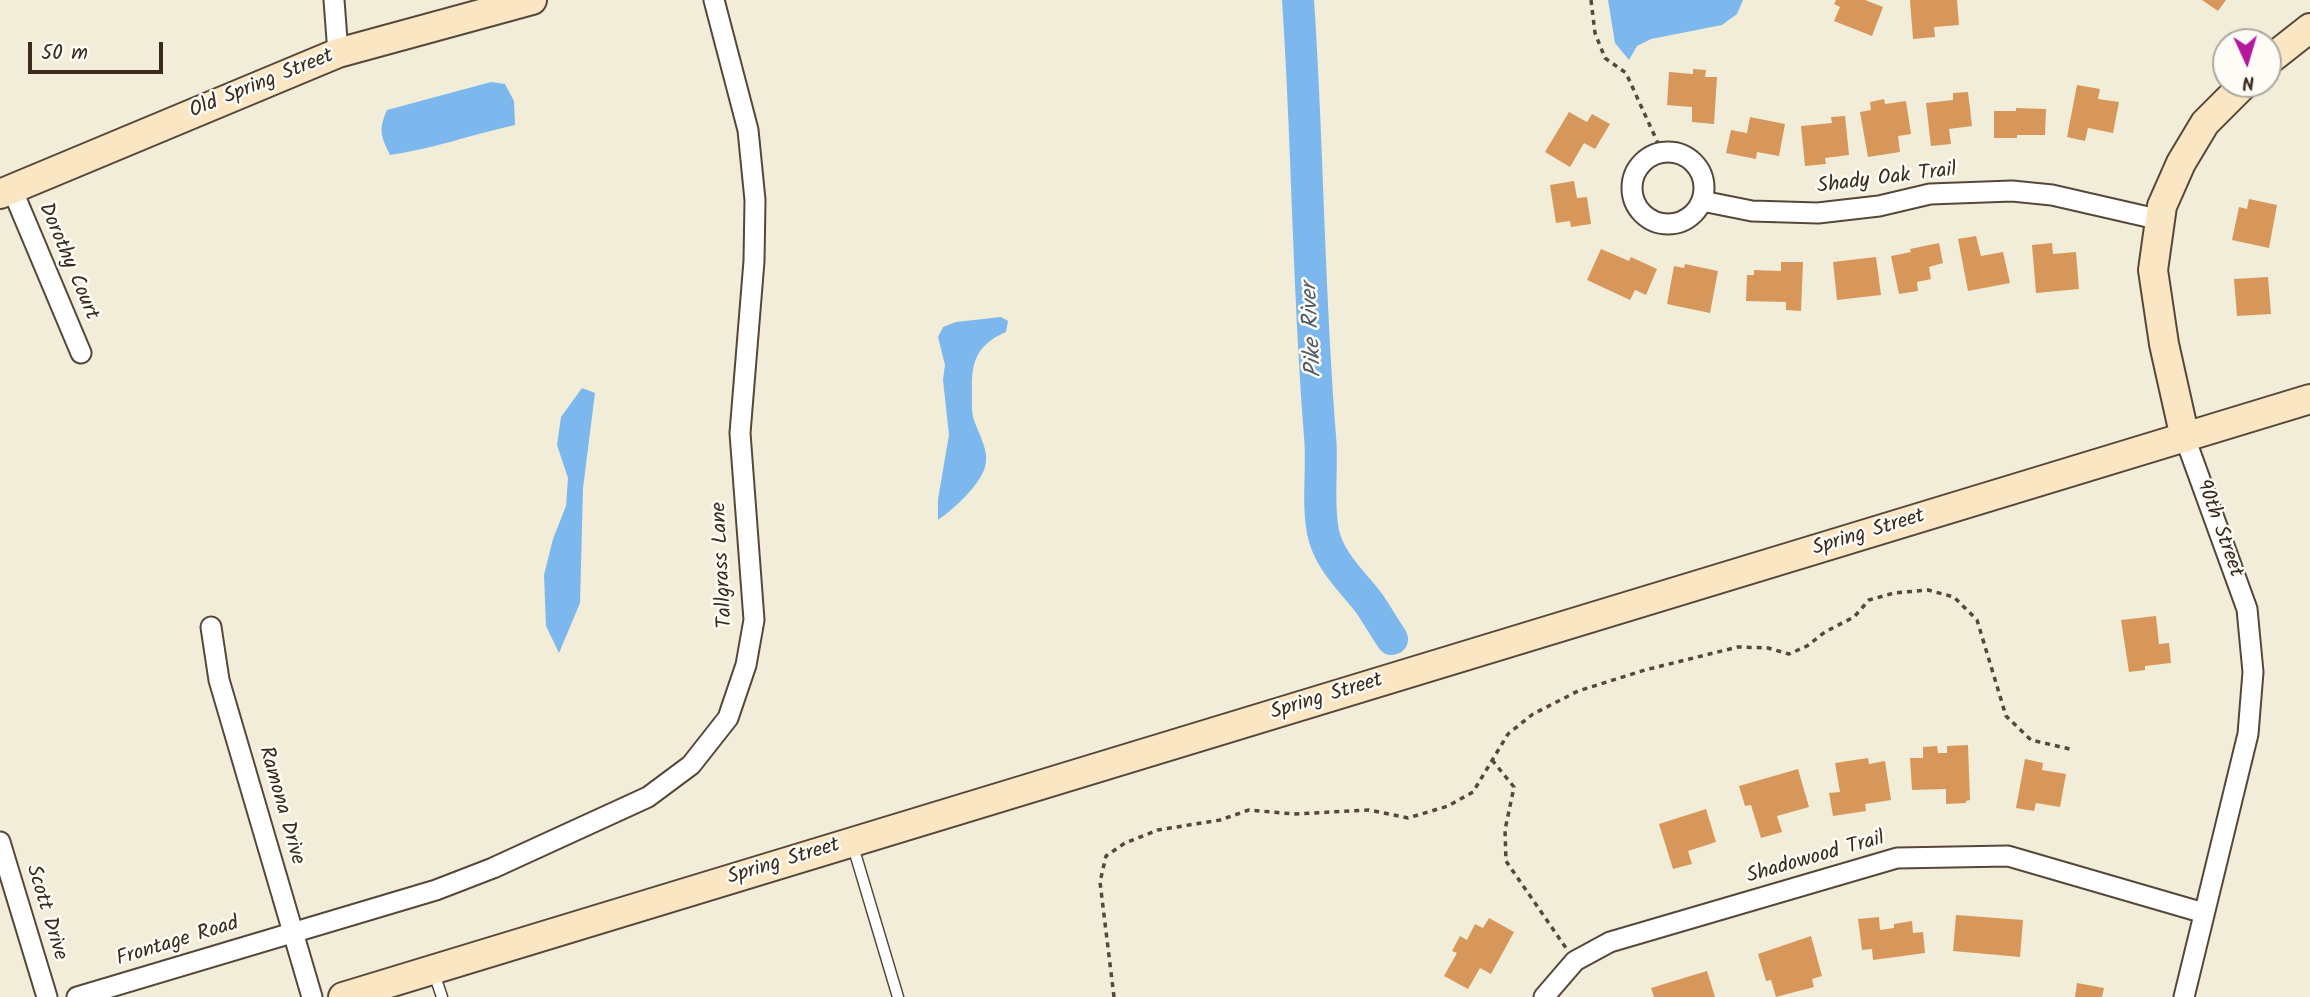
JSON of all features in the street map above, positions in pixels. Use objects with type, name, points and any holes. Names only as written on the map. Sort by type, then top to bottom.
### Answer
[{"type":"main road","name":"Old Spring Street","points":[[6,191],[338,53],[533,0]]},
{"type":"main road","points":[[2282,50],[2310,28]]},
{"type":"main road","name":"90th Street","points":[[2185,438],[2164,344],[2153,270],[2162,206],[2181,163],[2205,123],[2230,98]]},
{"type":"main road","name":"Spring Street","points":[[343,997],[2310,400]]},
{"type":"street","points":[[334,0],[338,53]]},
{"type":"street","name":"Tallgrass Lane","points":[[293,932],[436,890],[493,868],[648,797],[691,765],[728,718],[746,665],[754,620],[740,433],[754,261],[755,200],[748,130],[714,0]]},
{"type":"street","points":[[1662,152],[1672,152],[1692,161],[1703,180],[1702,201],[1695,212],[1685,220],[1673,224],[1649,219],[1640,211],[1634,200],[1632,187],[1640,164],[1650,156],[1662,152]]},
{"type":"street","name":"Dorothy Court","points":[[6,191],[80,353]]},
{"type":"street","name":"Shady Oak Trail","points":[[1702,201],[1752,211],[1818,213],[1880,206],[1930,194],[2012,191],[2052,195],[2161,220]]},
{"type":"street","name":"90th Street","points":[[2184,997],[2248,734],[2253,672],[2247,610],[2185,438]]},
{"type":"street","name":"Ramona Drive","points":[[211,627],[219,680],[312,997]]},
{"type":"street","name":"Scott Drive","points":[[0,842],[47,997]]},
{"type":"street","name":"Shadowood Trail","points":[[1544,997],[1575,961],[1610,943],[1897,858],[2008,856],[2204,913]]},
{"type":"street","name":"Frontage Road","points":[[77,997],[293,932]]},
{"type":"lane","points":[[852,843],[898,997]]},
{"type":"lane","points":[[433,970],[442,997]]},
{"type":"path","points":[[1591,0],[1595,33],[1605,58],[1626,73],[1662,152]]},
{"type":"path","points":[[1114,997],[1100,882],[1106,856],[1125,843],[1158,830],[1220,820],[1249,810],[1294,814],[1369,810],[1408,818],[1447,806],[1473,792],[1508,734],[1533,714],[1578,691],[1645,670],[1738,648],[1768,648],[1789,654],[1854,617],[1869,600],[1894,593],[1928,590],[1954,597],[1976,620],[2006,716],[2031,740],[2074,750]]},
{"type":"path","points":[[1492,760],[1514,787],[1505,830],[1506,861],[1575,961]]},
{"type":"water","points":[[1608,0],[1743,0],[1737,14],[1722,25],[1651,39],[1637,46],[1629,60],[1615,43]]},
{"type":"water","points":[[491,82],[505,84],[514,101],[515,125],[390,155],[382,133],[382,123],[387,110]]},
{"type":"water","points":[[1001,317],[1008,321],[1006,332],[982,349],[977,356],[973,372],[972,413],[986,452],[984,470],[968,494],[938,520],[938,499],[949,435],[943,380],[945,365],[938,337],[943,327],[956,322]]},
{"type":"water","points":[[582,388],[595,393],[583,488],[580,603],[559,653],[546,626],[544,575],[553,539],[566,506],[568,478],[557,445],[561,417]]},
{"type":"building","points":[[1836,0],[1865,0],[1883,7],[1872,36],[1834,21],[1840,7],[1834,4]]},
{"type":"building","points":[[1910,0],[1957,0],[1959,25],[1934,27],[1935,37],[1913,39]]},
{"type":"building","points":[[2202,0],[2226,0],[2218,11]]},
{"type":"building","points":[[1693,69],[1706,70],[1705,77],[1717,77],[1714,124],[1692,122],[1692,107],[1667,105],[1669,72],[1693,74]]},
{"type":"building","points":[[2077,85],[2100,89],[2098,99],[2119,102],[2113,133],[2088,128],[2085,141],[2067,137]]},
{"type":"building","points":[[1968,92],[1972,126],[1949,129],[1951,144],[1931,146],[1926,103],[1953,100],[1953,93]]},
{"type":"building","points":[[1884,99],[1885,104],[1906,101],[1911,134],[1898,136],[1900,152],[1868,157],[1860,112],[1871,110],[1870,102]]},
{"type":"building","points":[[2016,108],[2046,109],[2045,135],[1994,138],[1994,111],[2016,111]]},
{"type":"building","points":[[1569,112],[1587,122],[1592,114],[1610,124],[1595,149],[1584,143],[1570,167],[1545,152]]},
{"type":"building","points":[[1845,116],[1849,155],[1825,158],[1826,164],[1805,166],[1801,126],[1832,123],[1831,117]]},
{"type":"building","points":[[1750,117],[1785,124],[1779,156],[1757,152],[1756,159],[1726,153],[1731,130],[1747,133]]},
{"type":"building","points":[[1574,181],[1577,198],[1587,197],[1591,224],[1571,227],[1570,221],[1556,223],[1550,185]]},
{"type":"building","points":[[2249,199],[2277,205],[2269,248],[2232,240],[2239,207],[2247,209]]},
{"type":"building","points":[[1976,236],[1981,256],[2003,252],[2010,283],[1968,291],[1958,239]]},
{"type":"building","points":[[1939,243],[1943,263],[1929,267],[1931,279],[1917,282],[1918,291],[1899,294],[1891,256]]},
{"type":"building","points":[[2052,243],[2053,254],[2076,252],[2079,289],[2036,293],[2032,245]]},
{"type":"building","points":[[1601,249],[1629,261],[1631,257],[1657,269],[1646,295],[1635,290],[1630,300],[1587,280]]},
{"type":"building","points":[[1876,257],[1881,295],[1837,300],[1833,262]]},
{"type":"building","points":[[1781,262],[1803,262],[1801,311],[1786,310],[1786,302],[1746,301],[1747,275],[1754,275],[1754,270],[1781,271]]},
{"type":"building","points":[[1685,264],[1718,271],[1710,313],[1667,304],[1674,266],[1684,268]]},
{"type":"building","points":[[2268,277],[2271,314],[2237,316],[2234,279]]},
{"type":"building","points":[[2156,616],[2159,644],[2169,643],[2171,663],[2145,666],[2145,670],[2129,672],[2121,620]]},
{"type":"building","points":[[1968,745],[1970,800],[1966,803],[1946,804],[1946,789],[1912,790],[1910,758],[1923,758],[1923,747],[1937,746],[1938,753],[1947,753],[1947,746]]},
{"type":"building","points":[[1868,758],[1869,764],[1885,761],[1891,800],[1865,804],[1866,811],[1833,816],[1829,793],[1840,792],[1835,763]]},
{"type":"building","points":[[2025,759],[2043,763],[2042,770],[2066,774],[2060,807],[2036,803],[2034,811],[2016,808]]},
{"type":"building","points":[[1798,769],[1809,807],[1777,816],[1782,832],[1761,838],[1751,805],[1745,806],[1739,786]]},
{"type":"building","points":[[1706,809],[1716,842],[1688,851],[1692,864],[1673,869],[1659,824]]},
{"type":"building","points":[[1956,915],[2023,920],[2020,957],[1953,951]]},
{"type":"building","points":[[1879,917],[1880,930],[1912,921],[1913,933],[1923,932],[1925,953],[1873,960],[1872,949],[1862,950],[1858,919]]},
{"type":"building","points":[[1489,918],[1514,932],[1491,974],[1480,968],[1468,989],[1444,976],[1457,953],[1452,951],[1460,936],[1467,940],[1475,924],[1483,928]]},
{"type":"building","points":[[1811,936],[1822,976],[1812,979],[1814,987],[1776,997],[1771,980],[1766,981],[1758,954]]},
{"type":"building","points":[[1707,971],[1715,997],[1654,997],[1651,988]]},
{"type":"building","points":[[2077,983],[2104,988],[2102,997],[2075,997]]},
{"type":"waterway","name":"Pike River","points":[[1298,0],[1321,448],[1321,520],[1330,552],[1369,603],[1392,639]]}]
